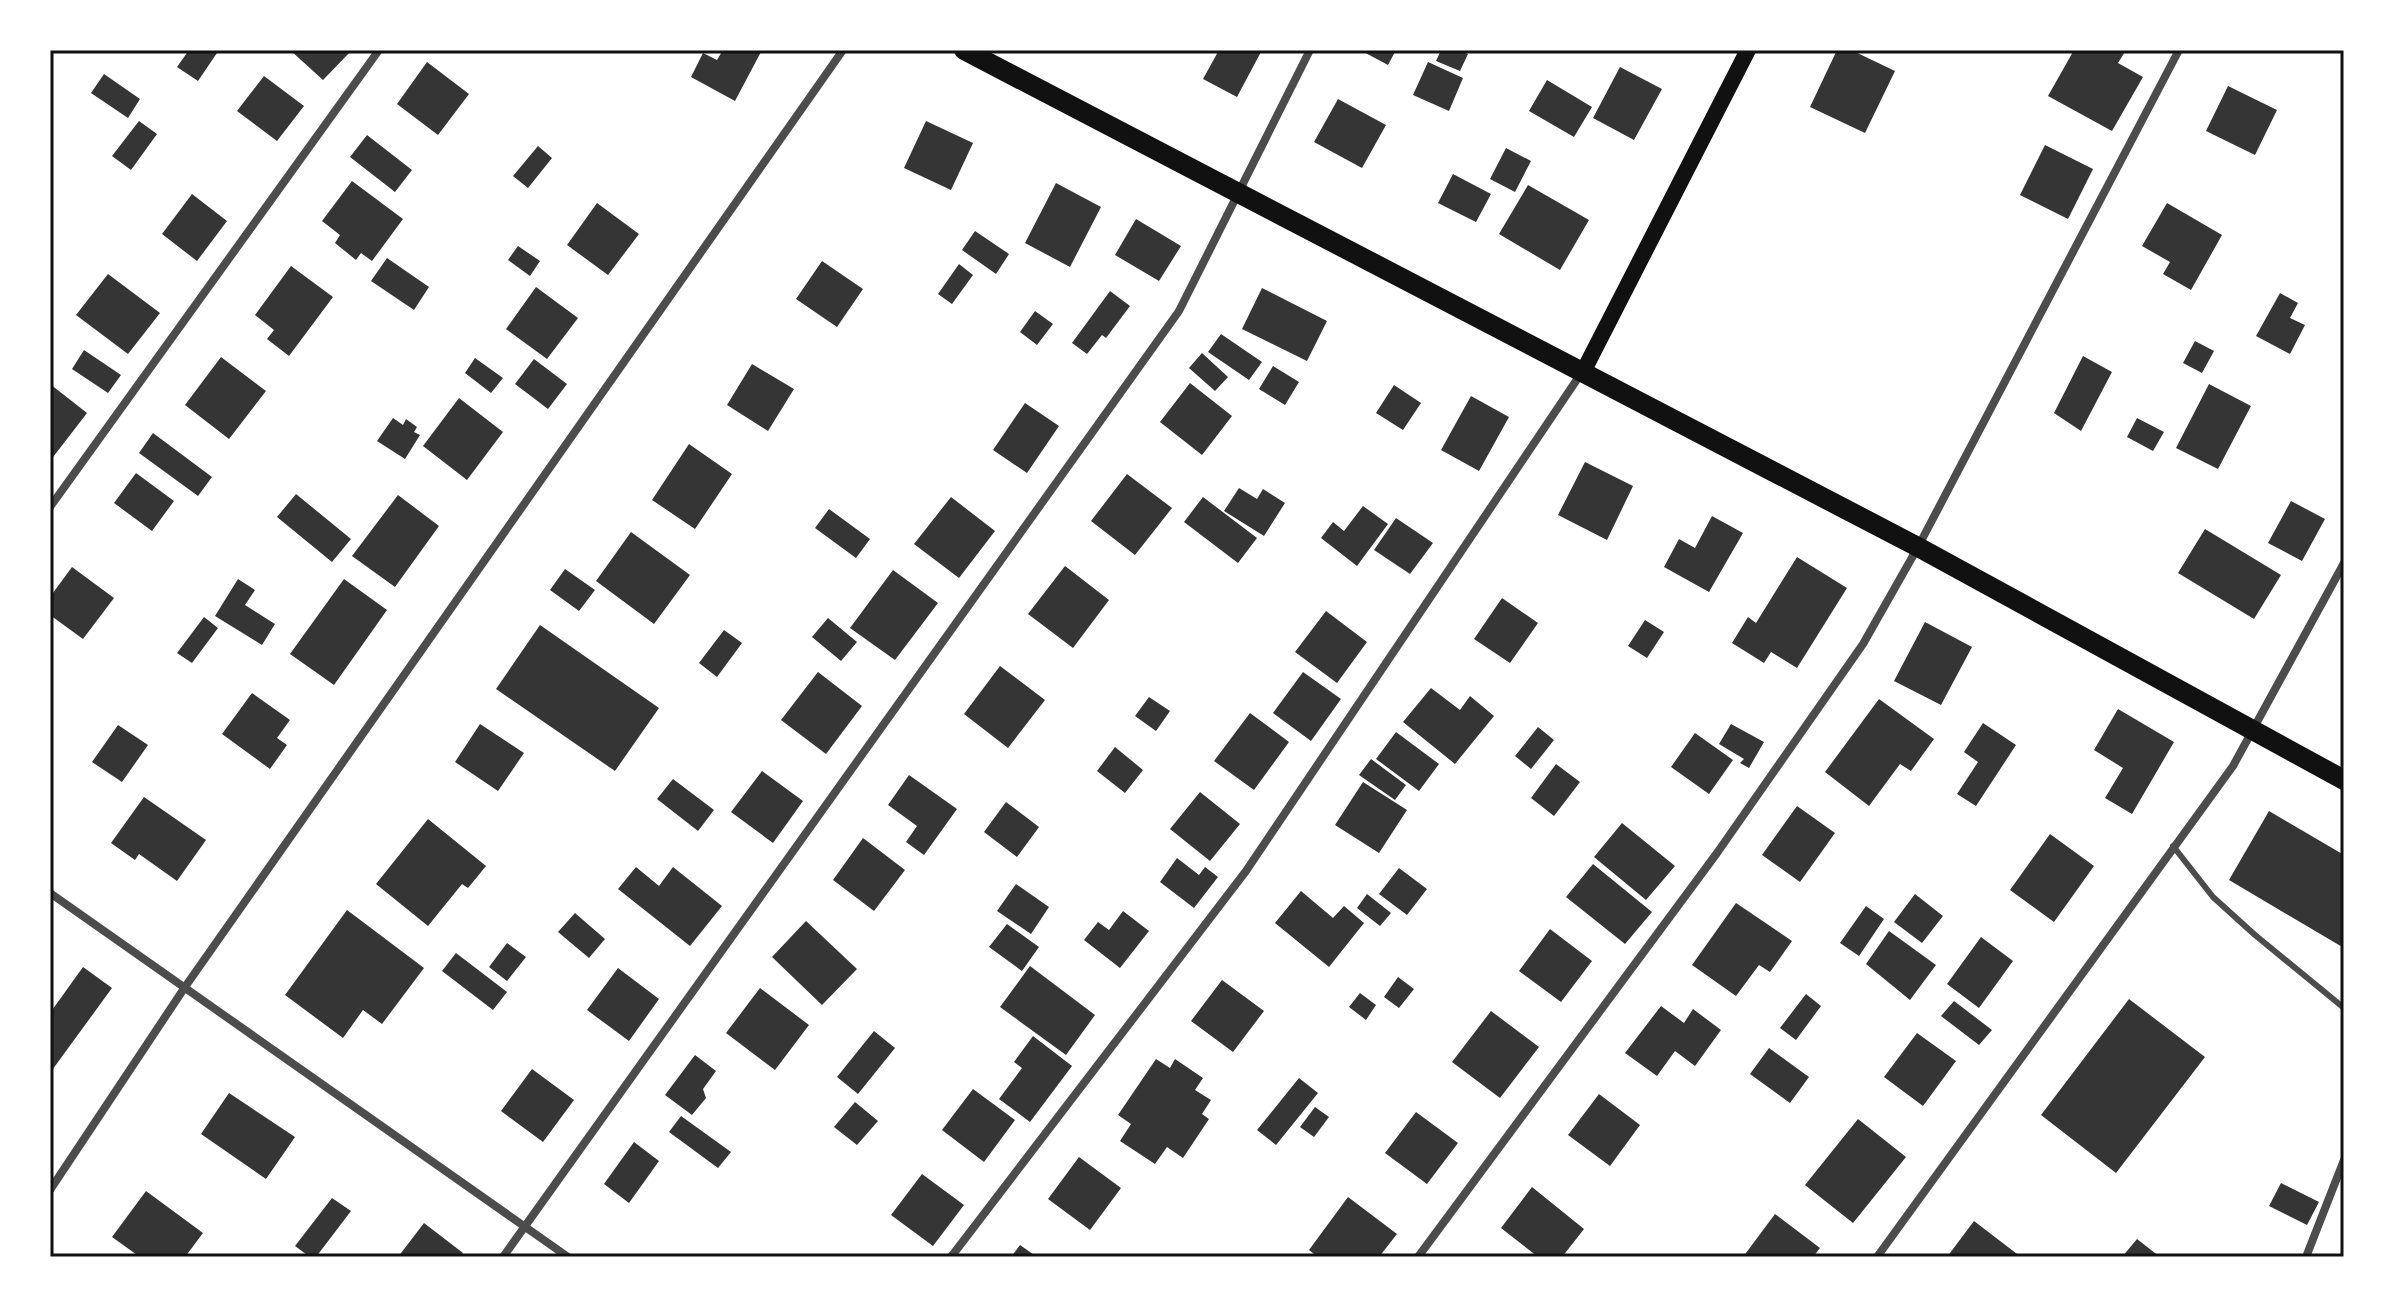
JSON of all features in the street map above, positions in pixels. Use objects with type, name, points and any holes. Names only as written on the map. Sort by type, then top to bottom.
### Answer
[{"type":"main road","points":[[964,50],[1918,547],[2344,780]]},
{"type":"main road","points":[[1583,372],[1748,50]]},
{"type":"street","points":[[50,507],[379,50]]},
{"type":"street","points":[[50,1190],[185,987],[843,50]]},
{"type":"street","points":[[503,1257],[1179,311],[1310,50]]},
{"type":"street","points":[[1418,1257],[1717,853],[1863,644],[1918,547],[2179,50]]},
{"type":"street","points":[[951,1257],[1246,871],[1583,372]]},
{"type":"street","points":[[1877,1257],[2233,766],[2344,563]]},
{"type":"street","points":[[50,893],[568,1257]]},
{"type":"street","points":[[2306,1257],[2344,1160]]},
{"type":"lane","points":[[2173,846],[2213,897],[2344,1008]]},
{"type":"building","points":[[189,50],[219,50],[198,81],[177,67]]},
{"type":"building","points":[[290,50],[352,50],[323,80]]},
{"type":"building","points":[[723,50],[762,50],[735,101],[691,77],[703,53],[717,60]]},
{"type":"building","points":[[1219,50],[1262,50],[1237,97],[1203,79]]},
{"type":"building","points":[[1360,50],[1396,50],[1388,65]]},
{"type":"building","points":[[1441,50],[1458,50],[1468,54],[1460,71],[1436,61]]},
{"type":"building","points":[[1837,50],[1851,50],[1895,71],[1865,133],[1810,107]]},
{"type":"building","points":[[2074,50],[2126,50],[2118,63],[2143,77],[2112,131],[2048,96]]},
{"type":"building","points":[[427,62],[469,94],[438,135],[397,104]]},
{"type":"building","points":[[1428,62],[1463,78],[1449,111],[1413,95]]},
{"type":"building","points":[[1620,67],[1662,89],[1634,140],[1593,118]]},
{"type":"building","points":[[104,74],[140,99],[128,118],[91,93]]},
{"type":"building","points":[[264,76],[304,106],[277,141],[237,111]]},
{"type":"building","points":[[1547,80],[1592,107],[1574,137],[1529,111]]},
{"type":"building","points":[[2228,86],[2277,110],[2255,155],[2206,131]]},
{"type":"building","points":[[1338,99],[1386,125],[1362,168],[1314,142]]},
{"type":"building","points":[[139,121],[157,134],[131,170],[112,156]]},
{"type":"building","points":[[926,121],[973,143],[951,190],[904,168]]},
{"type":"building","points":[[367,135],[412,170],[395,192],[350,157]]},
{"type":"building","points":[[2045,145],[2093,169],[2068,219],[2020,195]]},
{"type":"building","points":[[538,146],[552,158],[528,188],[513,176]]},
{"type":"building","points":[[1506,148],[1531,161],[1515,192],[1490,179]]},
{"type":"building","points":[[1453,174],[1491,194],[1476,222],[1438,203]]},
{"type":"building","points":[[352,181],[403,219],[372,261],[361,253],[356,260],[335,243],[340,235],[322,221]]},
{"type":"building","points":[[1056,183],[1101,207],[1070,267],[1025,243]]},
{"type":"building","points":[[1528,185],[1589,220],[1560,270],[1499,234]]},
{"type":"building","points":[[192,194],[227,221],[197,261],[162,234]]},
{"type":"building","points":[[597,203],[639,234],[608,275],[567,245]]},
{"type":"building","points":[[2167,203],[2222,235],[2191,290],[2163,274],[2170,262],[2142,246]]},
{"type":"building","points":[[1136,219],[1181,246],[1159,281],[1115,255]]},
{"type":"building","points":[[975,231],[1009,254],[996,274],[962,250]]},
{"type":"building","points":[[518,246],[540,261],[530,276],[508,260]]},
{"type":"building","points":[[387,258],[429,287],[414,310],[371,281]]},
{"type":"building","points":[[822,261],[863,289],[837,327],[796,299]]},
{"type":"building","points":[[959,264],[973,275],[952,304],[938,294]]},
{"type":"building","points":[[291,266],[333,297],[289,356],[267,339],[274,330],[255,315]]},
{"type":"building","points":[[108,274],[160,313],[128,354],[76,315]]},
{"type":"building","points":[[536,287],[578,318],[547,359],[506,329]]},
{"type":"building","points":[[1262,288],[1327,321],[1307,361],[1242,329]]},
{"type":"building","points":[[1110,291],[1130,306],[1106,338],[1102,335],[1087,354],[1072,343]]},
{"type":"building","points":[[2280,293],[2298,303],[2290,318],[2305,325],[2290,354],[2256,336]]},
{"type":"building","points":[[1035,311],[1053,324],[1037,345],[1020,332]]},
{"type":"building","points":[[1221,334],[1262,362],[1249,380],[1208,352]]},
{"type":"building","points":[[2195,341],[2214,351],[2202,373],[2183,363]]},
{"type":"building","points":[[84,350],[121,375],[108,393],[72,369]]},
{"type":"building","points":[[1202,353],[1228,377],[1215,391],[1189,368]]},
{"type":"building","points":[[2083,356],[2112,372],[2081,431],[2054,413]]},
{"type":"building","points":[[221,357],[266,391],[229,439],[185,405]]},
{"type":"building","points":[[475,358],[503,378],[491,393],[465,373]]},
{"type":"building","points":[[534,359],[567,384],[548,409],[515,384]]},
{"type":"building","points":[[752,364],[794,389],[768,431],[727,405]]},
{"type":"building","points":[[1273,366],[1299,382],[1285,405],[1259,389]]},
{"type":"building","points":[[1190,383],[1232,416],[1202,455],[1160,422]]},
{"type":"building","points":[[50,384],[87,413],[50,461]]},
{"type":"building","points":[[2209,384],[2251,406],[2218,469],[2176,448]]},
{"type":"building","points":[[1394,385],[1421,403],[1403,430],[1376,413]]},
{"type":"building","points":[[1471,396],[1509,417],[1479,471],[1441,450]]},
{"type":"building","points":[[459,398],[503,432],[467,480],[423,446]]},
{"type":"building","points":[[1025,403],[1059,426],[1027,473],[993,450]]},
{"type":"building","points":[[393,418],[403,425],[406,419],[417,427],[414,432],[420,435],[405,459],[377,441]]},
{"type":"building","points":[[2137,418],[2164,432],[2153,451],[2127,437]]},
{"type":"building","points":[[153,433],[212,477],[198,496],[139,453]]},
{"type":"building","points":[[689,444],[732,474],[695,529],[652,500]]},
{"type":"building","points":[[1585,462],[1633,486],[1607,540],[1558,515]]},
{"type":"building","points":[[136,473],[174,501],[152,531],[114,503]]},
{"type":"building","points":[[1127,474],[1172,508],[1135,555],[1091,521]]},
{"type":"building","points":[[1239,488],[1257,499],[1263,489],[1285,503],[1264,536],[1224,511]]},
{"type":"building","points":[[296,494],[351,539],[332,562],[277,517]]},
{"type":"building","points":[[398,495],[439,526],[395,587],[352,556]]},
{"type":"building","points":[[951,497],[995,531],[959,578],[914,544]]},
{"type":"building","points":[[1203,497],[1257,538],[1238,563],[1184,522]]},
{"type":"building","points":[[2291,501],[2325,519],[2302,561],[2268,543]]},
{"type":"building","points":[[1363,506],[1388,524],[1357,566],[1321,538],[1333,522],[1344,531]]},
{"type":"building","points":[[829,509],[870,539],[856,558],[815,528]]},
{"type":"building","points":[[1712,516],[1743,533],[1709,592],[1664,567],[1679,539],[1695,548]]},
{"type":"building","points":[[1396,518],[1433,543],[1410,574],[1374,550]]},
{"type":"building","points":[[2205,529],[2281,575],[2254,619],[2178,573]]},
{"type":"building","points":[[631,532],[690,575],[654,624],[596,581]]},
{"type":"building","points":[[1797,557],[1847,588],[1797,668],[1771,652],[1764,663],[1732,643],[1748,617],[1756,623]]},
{"type":"building","points":[[1065,566],[1109,600],[1073,648],[1028,614]]},
{"type":"building","points":[[72,567],[114,598],[83,639],[50,615],[50,597]]},
{"type":"building","points":[[565,569],[595,590],[579,611],[550,590]]},
{"type":"building","points":[[893,570],[938,603],[895,660],[850,628]]},
{"type":"building","points":[[238,579],[255,590],[245,605],[275,624],[262,645],[215,616]]},
{"type":"building","points":[[344,579],[387,610],[334,685],[290,654]]},
{"type":"building","points":[[1502,598],[1538,623],[1510,663],[1474,639]]},
{"type":"building","points":[[1326,611],[1367,642],[1337,683],[1295,652]]},
{"type":"building","points":[[204,617],[218,628],[192,663],[177,653]]},
{"type":"building","points":[[828,618],[857,642],[841,661],[812,637]]},
{"type":"building","points":[[1645,620],[1664,632],[1647,658],[1628,646]]},
{"type":"building","points":[[1925,622],[1972,647],[1941,705],[1894,681]]},
{"type":"building","points":[[540,625],[659,708],[615,771],[496,689]]},
{"type":"building","points":[[724,630],[742,643],[717,677],[699,663]]},
{"type":"building","points":[[1000,666],[1045,700],[1008,748],[964,714]]},
{"type":"building","points":[[818,672],[862,706],[826,754],[781,720]]},
{"type":"building","points":[[1303,672],[1341,699],[1311,741],[1273,713]]},
{"type":"building","points":[[1431,688],[1460,710],[1470,696],[1494,716],[1455,764],[1403,722]]},
{"type":"building","points":[[252,693],[290,720],[277,738],[287,745],[270,769],[222,734]]},
{"type":"building","points":[[1149,697],[1170,711],[1156,731],[1135,716]]},
{"type":"building","points":[[1879,699],[1934,739],[1911,771],[1900,764],[1869,806],[1825,772]]},
{"type":"building","points":[[2118,709],[2174,742],[2132,814],[2105,798],[2123,768],[2094,750]]},
{"type":"building","points":[[1250,713],[1289,742],[1254,790],[1214,761]]},
{"type":"building","points":[[1983,723],[2016,745],[1976,806],[1957,794],[1978,762],[1964,752]]},
{"type":"building","points":[[480,724],[524,753],[498,791],[455,762]]},
{"type":"building","points":[[1731,724],[1764,742],[1749,768],[1740,763],[1744,759],[1719,744]]},
{"type":"building","points":[[118,725],[148,745],[122,782],[92,762]]},
{"type":"building","points":[[1538,727],[1554,740],[1531,769],[1515,756]]},
{"type":"building","points":[[1396,732],[1439,764],[1419,791],[1376,759]]},
{"type":"building","points":[[1695,733],[1733,760],[1709,794],[1671,767]]},
{"type":"building","points":[[1115,747],[1143,770],[1125,793],[1097,771]]},
{"type":"building","points":[[1371,759],[1406,785],[1395,800],[1359,775]]},
{"type":"building","points":[[1556,764],[1580,782],[1554,816],[1531,798]]},
{"type":"building","points":[[762,771],[803,801],[773,843],[731,812]]},
{"type":"building","points":[[909,775],[957,809],[924,855],[906,842],[917,826],[888,805]]},
{"type":"building","points":[[673,779],[714,810],[698,831],[657,799]]},
{"type":"building","points":[[1363,782],[1407,810],[1379,853],[1335,825]]},
{"type":"building","points":[[1200,792],[1240,824],[1210,861],[1170,829]]},
{"type":"building","points":[[144,797],[206,840],[177,881],[139,854],[135,860],[111,843]]},
{"type":"building","points":[[1006,802],[1039,827],[1017,857],[984,832]]},
{"type":"building","points":[[1797,806],[1835,833],[1800,882],[1762,855]]},
{"type":"building","points":[[2269,811],[2344,855],[2344,948],[2229,880]]},
{"type":"building","points":[[428,819],[486,866],[468,888],[462,884],[428,926],[376,884]]},
{"type":"building","points":[[1622,823],[1675,866],[1646,900],[1594,857]]},
{"type":"building","points":[[2050,834],[2094,866],[2054,922],[2010,890]]},
{"type":"building","points":[[863,838],[905,870],[874,911],[833,880]]},
{"type":"building","points":[[1177,858],[1199,875],[1205,867],[1218,877],[1194,908],[1160,882]]},
{"type":"building","points":[[1593,864],[1652,912],[1625,944],[1566,897]]},
{"type":"building","points":[[636,867],[659,886],[673,867],[722,906],[690,946],[618,889]]},
{"type":"building","points":[[1399,868],[1427,889],[1407,915],[1379,894]]},
{"type":"building","points":[[1016,884],[1049,907],[1031,934],[997,911]]},
{"type":"building","points":[[1301,891],[1333,918],[1344,906],[1364,923],[1329,967],[1275,923]]},
{"type":"building","points":[[1367,894],[1391,913],[1380,926],[1357,908]]},
{"type":"building","points":[[1915,894],[1943,916],[1922,943],[1894,922]]},
{"type":"building","points":[[1736,903],[1792,941],[1770,972],[1759,965],[1736,996],[1692,965]]},
{"type":"building","points":[[1866,906],[1884,919],[1859,956],[1840,943]]},
{"type":"building","points":[[347,910],[424,968],[382,1024],[363,1010],[343,1038],[285,995]]},
{"type":"building","points":[[1123,911],[1149,931],[1120,968],[1084,940],[1098,922],[1109,930]]},
{"type":"building","points":[[575,913],[605,939],[589,958],[558,932]]},
{"type":"building","points":[[806,921],[857,969],[822,1005],[772,957]]},
{"type":"building","points":[[1007,924],[1039,947],[1022,971],[989,947]]},
{"type":"building","points":[[1550,929],[1592,961],[1561,1002],[1519,971]]},
{"type":"building","points":[[1889,931],[1936,965],[1910,1000],[1866,964]]},
{"type":"building","points":[[1981,937],[2013,961],[1979,1008],[1947,984]]},
{"type":"building","points":[[507,943],[526,957],[507,981],[489,967]]},
{"type":"building","points":[[456,953],[507,992],[493,1010],[442,971]]},
{"type":"building","points":[[1030,966],[1095,1015],[1066,1055],[1000,1007]]},
{"type":"building","points":[[83,967],[112,988],[50,1073],[50,1013]]},
{"type":"building","points":[[618,968],[659,999],[629,1041],[587,1010]]},
{"type":"building","points":[[1398,977],[1414,989],[1399,1008],[1384,997]]},
{"type":"building","points":[[1222,980],[1264,1011],[1233,1052],[1191,1021]]},
{"type":"building","points":[[760,988],[809,1025],[775,1070],[726,1033]]},
{"type":"building","points":[[1360,993],[1376,1005],[1366,1020],[1349,1007]]},
{"type":"building","points":[[1806,994],[1821,1006],[1796,1040],[1780,1028]]},
{"type":"building","points":[[2129,999],[2205,1057],[2116,1173],[2041,1115]]},
{"type":"building","points":[[1954,1001],[1992,1030],[1979,1045],[1941,1016]]},
{"type":"building","points":[[1661,1006],[1684,1023],[1693,1009],[1721,1030],[1695,1066],[1675,1051],[1657,1076],[1625,1053]]},
{"type":"building","points":[[1491,1011],[1539,1047],[1500,1098],[1452,1062]]},
{"type":"building","points":[[874,1031],[895,1048],[858,1094],[837,1077]]},
{"type":"building","points":[[1917,1033],[1956,1061],[1923,1106],[1884,1077]]},
{"type":"building","points":[[1033,1036],[1072,1066],[1030,1122],[999,1099],[1022,1068],[1014,1062]]},
{"type":"building","points":[[1769,1048],[1809,1077],[1790,1103],[1750,1074]]},
{"type":"building","points":[[695,1055],[716,1071],[703,1089],[706,1098],[692,1115],[665,1095]]},
{"type":"building","points":[[1156,1059],[1170,1068],[1175,1059],[1203,1078],[1195,1090],[1211,1100],[1202,1114],[1209,1119],[1183,1158],[1167,1147],[1155,1164],[1120,1141],[1131,1124],[1118,1115]]},
{"type":"building","points":[[532,1069],[574,1100],[543,1142],[501,1111]]},
{"type":"building","points":[[1299,1078],[1318,1093],[1276,1145],[1257,1130]]},
{"type":"building","points":[[973,1089],[1015,1120],[984,1162],[942,1130]]},
{"type":"building","points":[[229,1093],[295,1137],[266,1179],[201,1134]]},
{"type":"building","points":[[1599,1094],[1640,1125],[1610,1166],[1568,1135]]},
{"type":"building","points":[[855,1102],[878,1121],[857,1145],[834,1127]]},
{"type":"building","points":[[1315,1107],[1329,1117],[1314,1137],[1300,1127]]},
{"type":"building","points":[[1416,1112],[1458,1143],[1427,1184],[1385,1153]]},
{"type":"building","points":[[681,1116],[731,1152],[718,1168],[669,1132]]},
{"type":"building","points":[[1858,1119],[1906,1157],[1853,1223],[1805,1185]]},
{"type":"building","points":[[634,1142],[659,1161],[629,1203],[604,1184]]},
{"type":"building","points":[[1079,1157],[1121,1188],[1090,1230],[1048,1199]]},
{"type":"building","points":[[922,1174],[964,1205],[933,1246],[891,1215]]},
{"type":"building","points":[[2281,1183],[2319,1202],[2307,1225],[2269,1206]]},
{"type":"building","points":[[1532,1187],[1584,1229],[1562,1257],[1538,1257],[1501,1228]]},
{"type":"building","points":[[146,1191],[203,1233],[185,1257],[140,1257],[112,1237]]},
{"type":"building","points":[[1348,1197],[1397,1234],[1379,1257],[1318,1257],[1309,1250]]},
{"type":"building","points":[[332,1198],[351,1211],[316,1257],[310,1257],[295,1246]]},
{"type":"building","points":[[1775,1214],[1820,1248],[1813,1257],[1743,1257]]},
{"type":"building","points":[[1974,1221],[2021,1257],[1947,1257]]},
{"type":"building","points":[[424,1223],[463,1253],[460,1257],[398,1257]]},
{"type":"building","points":[[2137,1239],[2160,1257],[2122,1257]]},
{"type":"building","points":[[1020,1245],[1037,1257],[1011,1257]]}]
